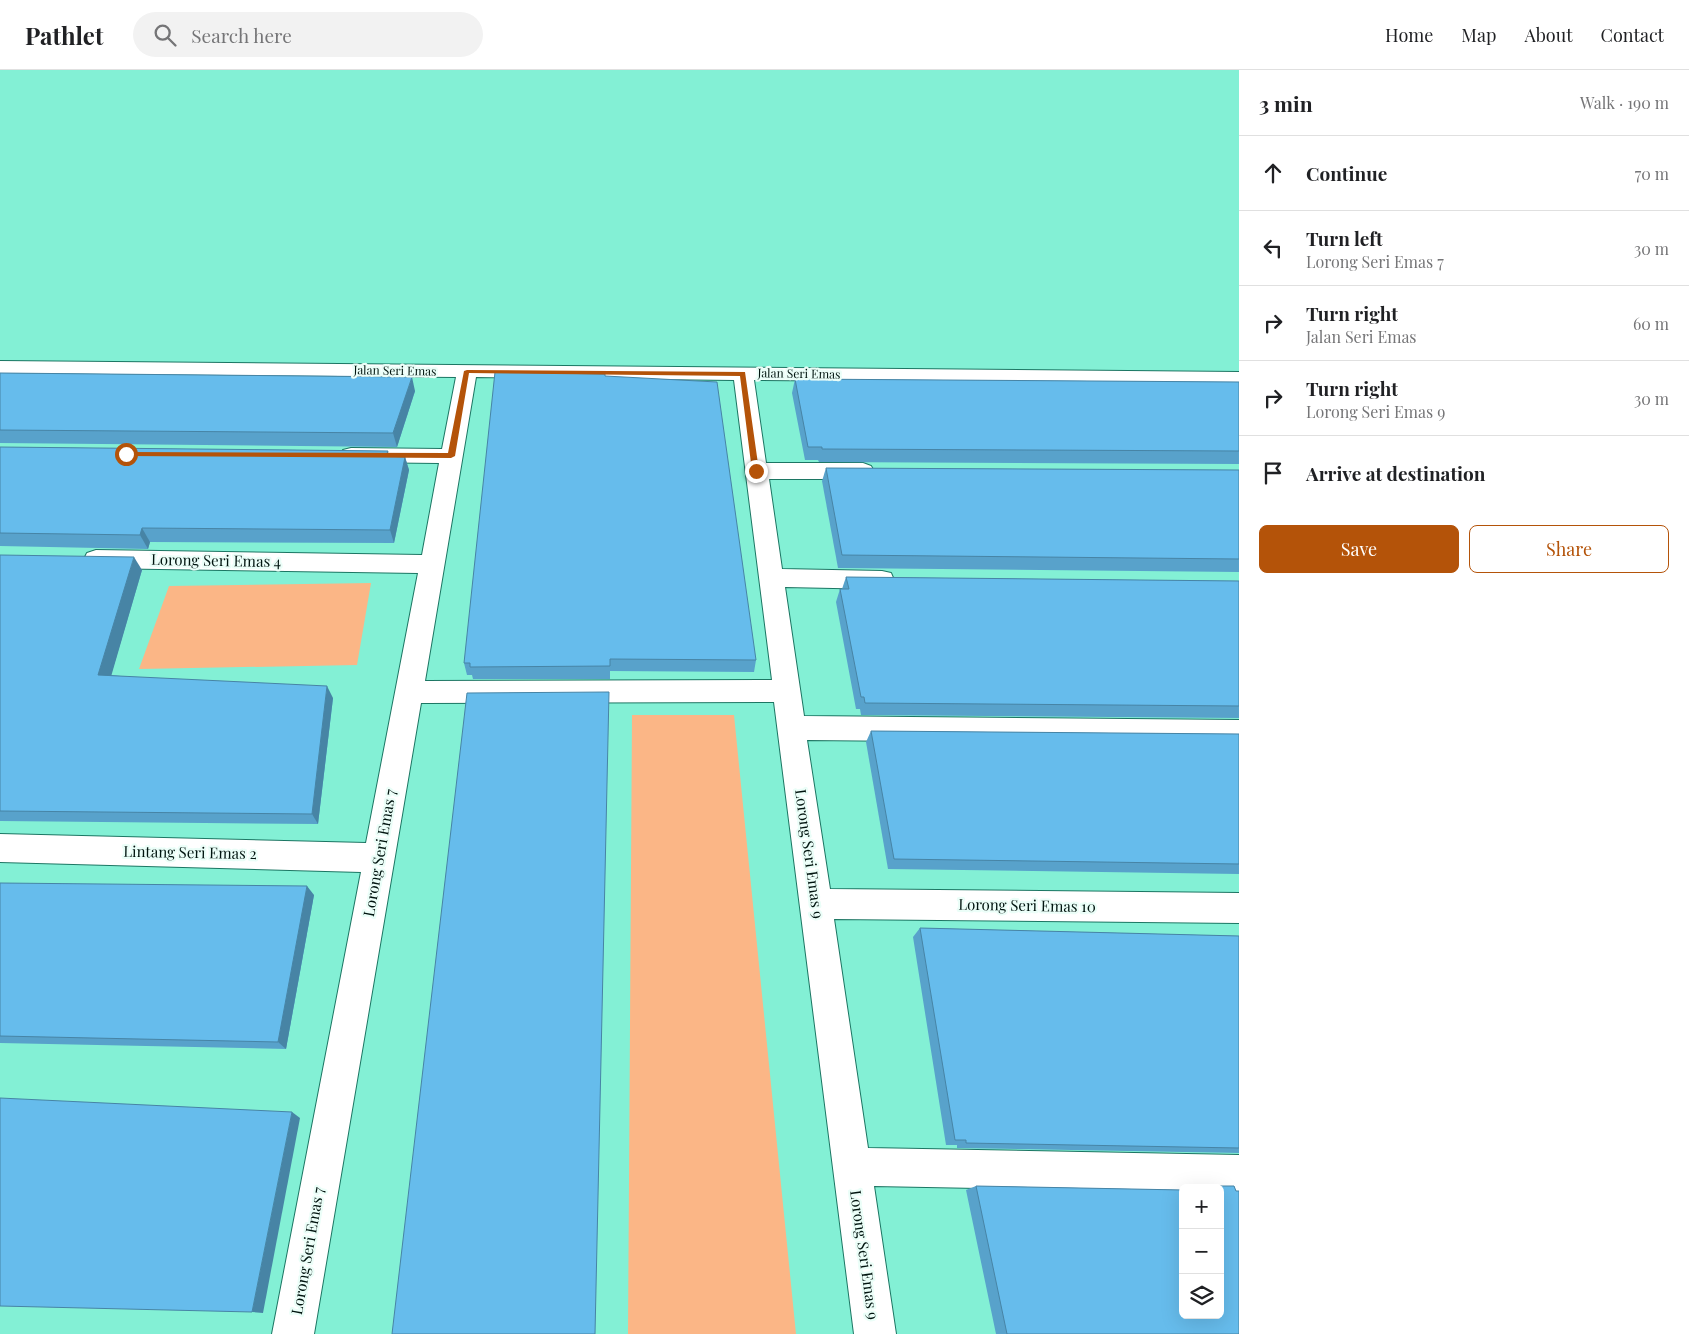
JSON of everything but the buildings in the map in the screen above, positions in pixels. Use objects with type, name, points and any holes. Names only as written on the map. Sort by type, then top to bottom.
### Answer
[{"type":"street","name":"Jalan Seri Emas","points":[[0,367],[1239,378]]},
{"type":"street","name":"Lorong Seri Emas 7","points":[[293,1334],[467,371]]},
{"type":"street","name":"Lorong Seri Emas 9","points":[[743,374],[875,1334]]},
{"type":"street","points":[[333,455],[451,456]]},
{"type":"street","points":[[756,471],[884,472]]},
{"type":"street","name":"Lorong Seri Emas 4","points":[[78,558],[432,564]]},
{"type":"street","points":[[771,578],[900,580]]},
{"type":"street","points":[[409,692],[786,691]]},
{"type":"street","points":[[792,728],[1239,732]]},
{"type":"street","name":"Lintang Seri Emas 2","points":[[0,848],[380,858]]},
{"type":"street","name":"Lorong Seri Emas 10","points":[[816,904],[1239,908]]},
{"type":"street","points":[[852,1167],[1239,1174]]},
{"type":"shaded area","points":[[371,583],[357,665],[139,669],[169,586]]},
{"type":"shaded area","points":[[632,715],[734,715],[796,1334],[628,1334]]},
{"type":"route","points":[[126,454],[451,456],[467,371],[743,374],[756,471]]}]
